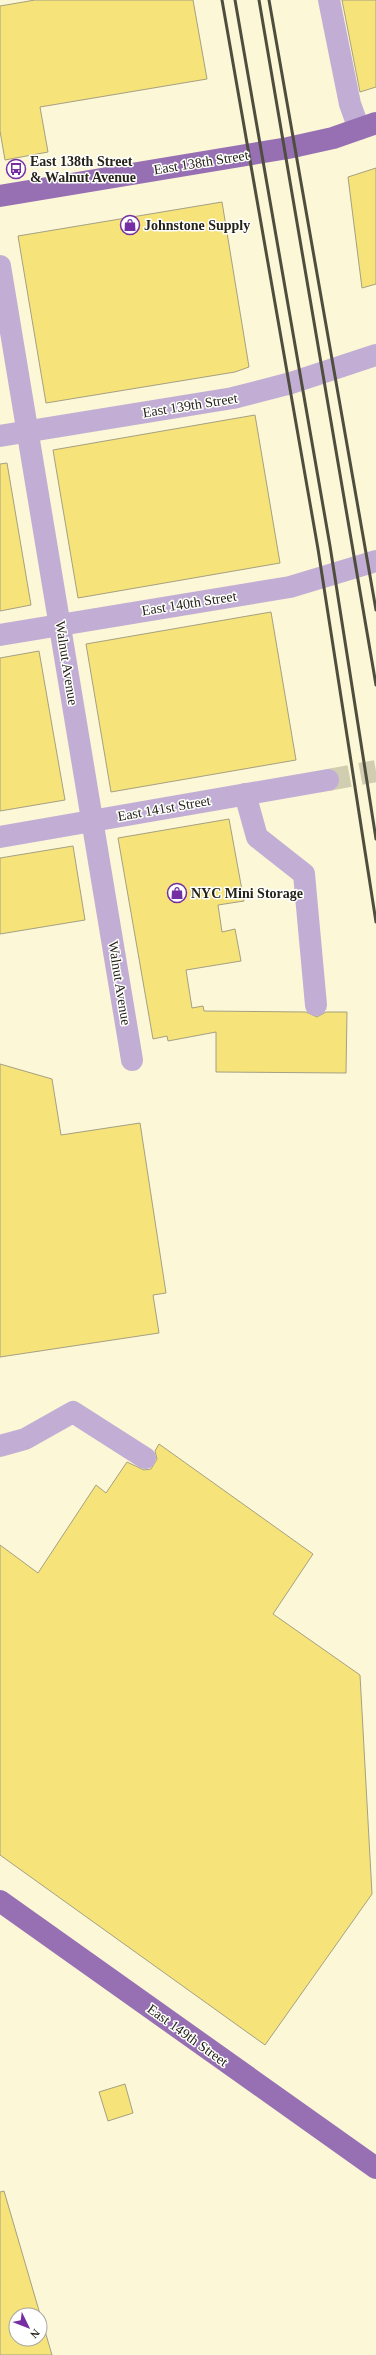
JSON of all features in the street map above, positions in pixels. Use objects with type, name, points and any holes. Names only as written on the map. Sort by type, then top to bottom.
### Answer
[{"type":"main road","name":"East 138th Street","points":[[0,196],[288,148],[367,126]]},
{"type":"main road","name":"East 149th Street","points":[[0,1901],[376,2168]]},
{"type":"street","points":[[329,0],[350,104],[367,126]]},
{"type":"street","name":"Walnut Avenue","points":[[0,266],[61,625],[132,1060]]},
{"type":"street","name":"East 139th Street","points":[[0,436],[239,397],[291,383],[376,355]]},
{"type":"street","name":"East 140th Street","points":[[0,635],[290,587],[376,561]]},
{"type":"street","name":"East 141st Street","points":[[0,836],[328,780]]},
{"type":"street","points":[[245,794],[256,837],[304,874],[316,1004]]},
{"type":"street","points":[[0,1446],[25,1439],[73,1412],[144,1458]]},
{"type":"building","points":[[35,0],[193,0],[207,79],[40,107],[48,152],[5,160],[0,131],[0,6]]},
{"type":"building","points":[[342,0],[376,0],[376,87],[360,92]]},
{"type":"building","points":[[376,168],[376,284],[362,288],[348,177]]},
{"type":"building","points":[[222,202],[249,367],[235,372],[46,403],[18,236]]},
{"type":"building","points":[[255,415],[280,563],[78,598],[53,450]]},
{"type":"building","points":[[7,463],[31,605],[0,611],[0,464]]},
{"type":"building","points":[[271,612],[296,760],[111,792],[86,644]]},
{"type":"building","points":[[39,651],[65,800],[0,811],[0,658]]},
{"type":"building","points":[[229,819],[244,901],[218,905],[222,932],[235,929],[241,961],[186,970],[192,1008],[203,1006],[204,1011],[306,1012],[317,1017],[326,1012],[347,1012],[346,1073],[216,1072],[216,1032],[168,1041],[167,1036],[153,1039],[118,838]]},
{"type":"building","points":[[73,846],[85,920],[0,934],[0,858]]},
{"type":"building","points":[[0,1064],[52,1079],[61,1135],[140,1123],[166,1293],[153,1295],[159,1333],[0,1357]]},
{"type":"building","points":[[159,1444],[313,1554],[273,1614],[360,1675],[372,1894],[265,2045],[0,1855],[0,1545],[38,1573],[96,1485],[106,1493],[127,1462],[144,1470],[151,1469],[157,1459],[155,1451]]},
{"type":"building","points":[[125,2084],[133,2113],[108,2121],[99,2092]]},
{"type":"building","points":[[4,2191],[38,2307],[8,2307],[8,2347],[48,2347],[48,2341],[52,2355],[0,2355],[0,2192]]},
{"type":"tunnel","points":[[328,780],[376,771]]},
{"type":"railway","points":[[222,0],[318,549],[376,922]]},
{"type":"railway","points":[[235,0],[330,546],[376,839]]},
{"type":"railway","points":[[259,0],[376,685]]},
{"type":"railway","points":[[269,0],[376,610]]},
{"type":"place","name":"East 138th Street & Walnut Avenue","points":[[16,169]]},
{"type":"place","name":"Johnstone Supply","points":[[130,225]]},
{"type":"place","name":"NYC Mini Storage","points":[[177,893]]}]
